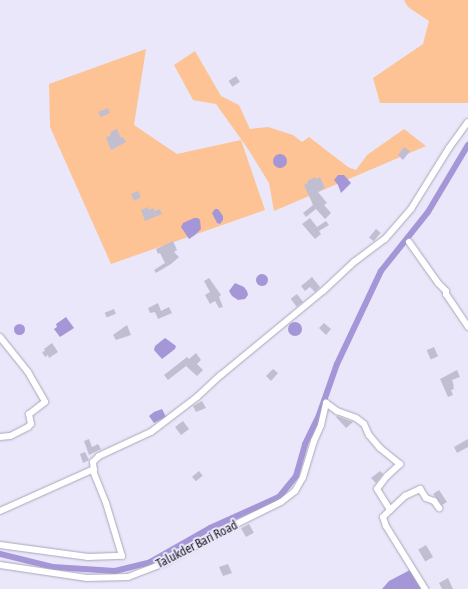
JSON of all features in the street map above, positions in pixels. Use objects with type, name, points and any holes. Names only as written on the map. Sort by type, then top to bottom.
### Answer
[{"type":"street","points":[[0,544],[88,557],[122,556],[93,462],[99,456],[151,432],[197,397],[221,375],[323,291],[354,262],[385,239],[411,209],[449,148],[468,122]]},
{"type":"street","points":[[409,242],[438,283],[446,291],[446,294],[468,327]]},
{"type":"street","points":[[0,337],[28,372],[45,402],[29,414],[31,424],[28,427],[10,436],[0,437]]},
{"type":"street","name":"Talukder Bari Road","points":[[0,564],[87,578],[128,577],[164,563],[280,502],[295,491],[303,476],[314,441],[321,425],[326,403],[337,412],[356,418],[364,424],[369,435],[380,448],[400,464],[387,476],[377,489],[390,510]]},
{"type":"street","points":[[0,511],[94,469]]},
{"type":"street","points":[[425,589],[386,526],[383,517],[405,496],[420,489],[426,498],[434,501],[439,508]]},
{"type":"shaded area","points":[[404,0],[468,0],[468,103],[380,103],[373,78],[423,44],[429,21],[408,7]]},
{"type":"shaded area","points":[[146,49],[134,125],[177,154],[241,140],[265,210],[111,264],[50,127],[49,84]]},
{"type":"shaded area","points":[[195,51],[221,96],[239,105],[250,129],[268,127],[293,135],[302,142],[309,137],[348,167],[356,170],[367,155],[404,129],[426,146],[274,211],[269,183],[248,149],[216,104],[193,100],[174,65]]},
{"type":"shaded area","points":[[277,154],[283,154],[287,158],[287,164],[283,168],[277,168],[273,164],[273,158]]},
{"type":"shaded area","points":[[338,175],[344,175],[351,183],[341,193],[334,180]]},
{"type":"shaded area","points":[[215,209],[218,209],[223,216],[223,220],[220,224],[217,223],[212,213]]},
{"type":"shaded area","points":[[194,218],[198,218],[200,220],[201,229],[189,239],[181,227],[183,223]]},
{"type":"shaded area","points":[[260,274],[264,274],[268,280],[264,286],[260,286],[256,282],[256,278]]},
{"type":"shaded area","points":[[235,283],[244,287],[247,291],[248,295],[245,299],[238,300],[232,296],[229,291]]},
{"type":"shaded area","points":[[66,317],[74,328],[60,337],[54,329],[57,327],[56,324]]},
{"type":"shaded area","points":[[292,322],[298,322],[302,326],[302,332],[298,336],[292,336],[288,332],[288,326]]},
{"type":"shaded area","points":[[19,323],[23,325],[25,329],[23,333],[19,335],[15,333],[13,329],[15,325]]},
{"type":"shaded area","points":[[165,338],[176,346],[175,349],[162,359],[154,350],[155,346]]},
{"type":"shaded area","points":[[162,409],[166,417],[154,423],[149,416]]},
{"type":"shaded area","points":[[410,570],[421,589],[382,589],[389,581]]},
{"type":"building","points":[[236,76],[240,82],[232,87],[229,81]]},
{"type":"building","points":[[108,108],[110,113],[101,117],[98,112]]},
{"type":"building","points":[[117,129],[121,138],[123,137],[126,142],[111,150],[106,138],[111,135],[110,132]]},
{"type":"building","points":[[404,147],[410,151],[403,160],[398,155]]},
{"type":"building","points":[[315,177],[316,179],[320,177],[325,188],[318,192],[327,203],[324,205],[331,213],[325,219],[316,209],[306,217],[303,213],[313,205],[304,185],[308,183],[307,181]]},
{"type":"building","points":[[138,191],[141,197],[134,201],[131,194]]},
{"type":"building","points":[[148,207],[149,210],[153,208],[155,211],[160,209],[162,214],[145,221],[141,210]]},
{"type":"building","points":[[310,218],[317,227],[326,221],[329,225],[319,231],[321,234],[315,239],[302,224]]},
{"type":"building","points":[[376,229],[381,233],[374,241],[369,238]]},
{"type":"building","points":[[173,241],[177,250],[174,252],[179,257],[156,273],[154,270],[165,263],[160,253],[158,254],[156,249]]},
{"type":"building","points":[[312,277],[320,287],[315,292],[310,287],[305,291],[301,286]]},
{"type":"building","points":[[209,278],[221,295],[219,297],[223,307],[219,308],[215,301],[210,304],[205,295],[210,292],[204,281]]},
{"type":"building","points":[[297,294],[303,302],[297,307],[291,299]]},
{"type":"building","points":[[158,303],[161,311],[169,307],[172,313],[158,319],[155,312],[150,313],[148,308]]},
{"type":"building","points":[[114,309],[116,314],[107,317],[105,313]]},
{"type":"building","points":[[324,323],[331,329],[326,335],[319,328]]},
{"type":"building","points":[[127,325],[131,335],[116,340],[113,335]]},
{"type":"building","points":[[52,343],[58,352],[49,358],[48,355],[45,357],[42,352],[45,351],[44,349]]},
{"type":"building","points":[[434,347],[438,356],[431,359],[427,350]]},
{"type":"building","points":[[196,353],[201,360],[197,364],[203,370],[197,376],[186,366],[168,380],[164,375],[187,357],[189,359]]},
{"type":"building","points":[[273,369],[278,373],[271,381],[266,376]]},
{"type":"building","points":[[457,370],[460,377],[452,380],[454,389],[451,390],[453,395],[448,397],[440,379]]},
{"type":"building","points":[[202,401],[206,408],[196,412],[193,406]]},
{"type":"building","points":[[337,416],[353,422],[346,428],[336,417]]},
{"type":"building","points":[[183,421],[189,429],[181,435],[175,427]]},
{"type":"building","points":[[89,439],[92,447],[98,444],[101,449],[89,455],[84,441]]},
{"type":"building","points":[[468,439],[468,447],[457,453],[454,447]]},
{"type":"building","points":[[85,452],[89,460],[83,463],[80,454]]},
{"type":"building","points":[[199,471],[203,476],[196,481],[192,477]]},
{"type":"building","points":[[380,471],[383,474],[376,483],[371,478]]},
{"type":"building","points":[[439,490],[447,502],[442,505],[433,494]]},
{"type":"building","points":[[249,524],[254,533],[246,537],[241,528]]},
{"type":"building","points":[[426,545],[433,557],[425,562],[418,550]]},
{"type":"building","points":[[228,564],[232,573],[223,576],[219,567]]},
{"type":"building","points":[[448,578],[453,589],[442,589],[439,583]]},
{"type":"waterway","points":[[0,554],[53,567],[115,571],[150,562],[210,528],[279,497],[296,476],[305,444],[319,415],[337,364],[381,271],[428,212],[468,145]]}]
